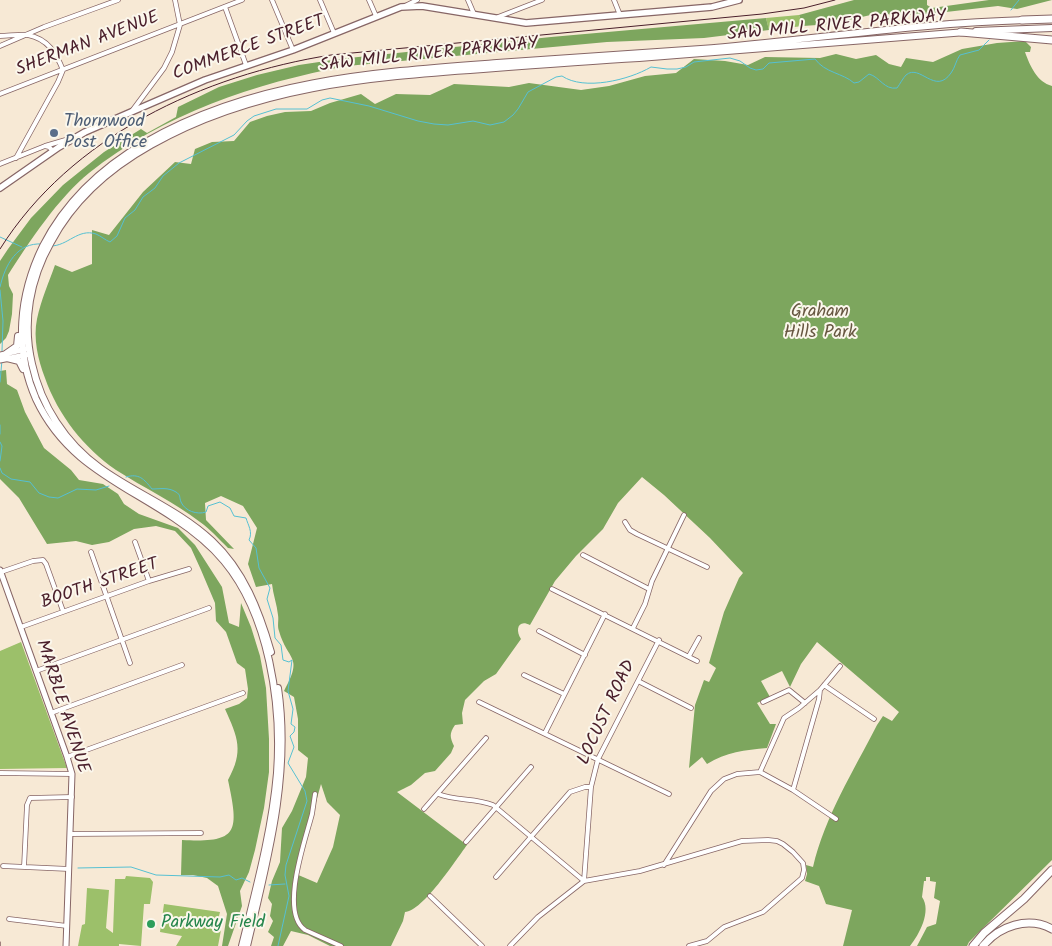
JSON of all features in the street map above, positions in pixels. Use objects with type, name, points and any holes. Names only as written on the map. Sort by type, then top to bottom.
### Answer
[{"type":"highway","points":[[1022,20],[1052,19]]},
{"type":"highway","name":"SAW MILL RIVER PARKWAY","points":[[242,946],[270,825],[276,782],[277,724],[272,681],[266,652],[253,611],[233,573],[214,550],[181,522],[94,469],[67,444],[42,410],[30,382],[21,330],[23,306],[30,277],[64,212],[88,185],[116,161],[141,145],[213,110],[254,96],[290,88],[354,76],[405,70],[703,49],[934,25],[1022,20]]},
{"type":"highway","name":"SAW MILL RIVER PARKWAY","points":[[49,239],[90,189],[112,170],[136,154],[174,132],[207,117],[290,92],[355,80],[398,75],[961,32],[1052,28]]},
{"type":"highway","points":[[961,32],[1052,40]]},
{"type":"highway","name":"SAW MILL RIVER PARKWAY","points":[[44,250],[30,300],[26,352],[44,399],[54,418],[71,442],[97,466],[178,515],[213,542],[241,576],[263,625],[273,660],[279,695],[282,724],[282,760],[279,796],[272,839],[247,946]]},
{"type":"highway","points":[[3,356],[17,344],[19,311],[23,306]]},
{"type":"highway","points":[[3,356],[17,360],[21,364],[30,394],[35,404],[42,410]]},
{"type":"highway","points":[[973,946],[984,933],[1024,899],[1052,870]]},
{"type":"highway","points":[[982,946],[996,933],[1016,925],[1036,924],[1052,929]]},
{"type":"main road","name":"COMMERCE STREET","points":[[71,139],[182,89],[293,50],[405,6],[422,6],[526,23],[712,7],[739,0]]},
{"type":"main road","points":[[0,188],[71,139]]},
{"type":"street","points":[[0,46],[118,0]]},
{"type":"street","points":[[132,111],[164,68],[172,52],[180,25],[175,0]]},
{"type":"street","name":"SHERMAN AVENUE","points":[[0,94],[242,0]]},
{"type":"street","points":[[272,0],[293,50]]},
{"type":"street","points":[[320,0],[334,33]]},
{"type":"street","points":[[370,0],[376,16]]},
{"type":"street","points":[[405,6],[417,0]]},
{"type":"street","points":[[468,0],[474,15]]},
{"type":"street","points":[[494,19],[542,0]]},
{"type":"street","points":[[614,0],[620,15]]},
{"type":"street","points":[[709,0],[712,7]]},
{"type":"street","points":[[225,7],[246,65]]},
{"type":"street","points":[[0,36],[27,35],[48,44],[54,51],[63,70],[16,158]]},
{"type":"street","name":"COMMERCE STREET","points":[[0,164],[57,142],[71,139]]},
{"type":"street","points":[[43,147],[49,147],[53,150]]},
{"type":"street","points":[[3,356],[26,352]]},
{"type":"street","points":[[633,628],[684,515]]},
{"type":"street","points":[[625,522],[630,530],[637,534],[707,567]]},
{"type":"street","points":[[135,542],[149,581]]},
{"type":"street","points":[[90,552],[130,663]]},
{"type":"street","points":[[583,555],[649,589]]},
{"type":"street","points":[[0,571],[33,560],[42,560],[46,564],[63,611]]},
{"type":"street","name":"BOOTH STREET","points":[[20,627],[149,581],[189,569]]},
{"type":"street","name":"MARBLE AVENUE","points":[[0,571],[52,713],[72,774],[66,946]]},
{"type":"street","points":[[552,589],[606,614],[697,661]]},
{"type":"street","points":[[36,671],[209,608]]},
{"type":"street","points":[[545,733],[606,614]]},
{"type":"street","points":[[539,631],[585,655]]},
{"type":"street","points":[[689,656],[699,638]]},
{"type":"street","name":"LOCUST ROAD","points":[[584,881],[591,787],[598,759],[658,640]]},
{"type":"street","points":[[52,713],[182,665]]},
{"type":"street","points":[[760,772],[784,718],[820,690],[840,666]]},
{"type":"street","points":[[524,675],[564,694]]},
{"type":"street","points":[[638,681],[691,708]]},
{"type":"street","points":[[824,686],[874,719]]},
{"type":"street","points":[[763,702],[789,690],[805,703]]},
{"type":"street","points":[[793,790],[820,690]]},
{"type":"street","points":[[67,756],[243,693]]},
{"type":"street","points":[[479,702],[669,794]]},
{"type":"street","points":[[424,809],[486,738]]},
{"type":"street","points":[[466,842],[531,767]]},
{"type":"street","points":[[664,865],[704,800],[724,779],[737,774],[760,772],[793,790],[836,819]]},
{"type":"street","points":[[0,773],[72,774]]},
{"type":"street","points":[[496,877],[570,792],[591,787]]},
{"type":"street","points":[[315,794],[296,870],[294,890],[296,917],[304,930],[341,946]]},
{"type":"street","points":[[438,794],[448,798],[483,802],[496,808],[584,881]]},
{"type":"street","points":[[24,866],[27,805],[30,798],[72,797]]},
{"type":"street","points":[[70,834],[201,833]]},
{"type":"street","points":[[510,946],[538,917],[584,881],[664,865],[742,841],[777,841],[793,852],[804,867],[804,874],[799,882],[768,908],[724,927],[707,941],[689,946]]},
{"type":"street","points":[[3,866],[69,869]]},
{"type":"street","points":[[430,896],[482,946]]},
{"type":"street","points":[[9,919],[66,926]]},
{"type":"green space","points":[[854,0],[927,0],[927,5],[932,8],[989,0],[1052,0],[1017,9],[998,6],[920,15],[875,14],[831,24],[803,26],[799,15]]},
{"type":"green space","points":[[799,15],[803,26],[769,30],[766,18]]},
{"type":"green space","points":[[766,18],[769,30],[704,38],[607,42],[347,66],[278,82],[211,104],[148,134],[118,152],[89,173],[67,194],[35,235],[8,275],[9,286],[13,294],[12,314],[9,331],[6,338],[0,344],[0,261],[31,218],[63,185],[104,152],[141,129],[147,133],[176,117],[178,107],[219,87],[299,65],[339,59],[551,37]]},
{"type":"green space","name":"Graham Hills Park","points":[[1025,41],[1031,47],[1030,52],[1025,52],[1032,68],[1042,81],[1052,86],[1052,860],[967,946],[917,946],[927,927],[936,924],[940,901],[934,898],[936,882],[930,881],[930,877],[926,877],[922,897],[926,909],[925,916],[917,936],[910,946],[843,946],[852,910],[826,904],[819,886],[805,881],[807,874],[806,865],[813,867],[832,812],[877,725],[883,716],[892,721],[899,712],[817,642],[801,664],[790,687],[782,671],[761,681],[770,697],[757,703],[770,724],[776,724],[767,748],[729,754],[707,764],[702,757],[689,768],[695,705],[704,680],[709,682],[716,668],[709,663],[724,612],[743,573],[710,538],[642,477],[618,503],[603,529],[576,556],[555,581],[530,625],[520,624],[518,632],[521,639],[496,674],[484,681],[465,700],[462,713],[463,724],[455,725],[451,733],[454,746],[451,753],[435,771],[425,773],[411,785],[397,792],[467,845],[429,895],[421,903],[405,912],[403,921],[391,946],[330,946],[308,935],[291,931],[283,946],[271,946],[274,937],[268,932],[273,921],[270,916],[272,904],[268,898],[272,881],[280,862],[282,828],[292,811],[306,777],[308,758],[298,750],[298,719],[294,697],[284,691],[294,664],[278,629],[278,617],[272,584],[256,587],[248,564],[257,528],[243,506],[221,496],[205,503],[206,520],[234,549],[228,548],[190,515],[104,461],[73,430],[50,392],[40,364],[36,341],[36,326],[39,312],[55,265],[72,272],[92,264],[92,230],[109,235],[143,192],[175,162],[191,164],[195,149],[212,142],[234,141],[250,122],[267,116],[285,112],[311,111],[361,94],[375,104],[396,94],[430,95],[454,84],[509,87],[529,83],[581,90],[609,86],[645,76],[676,73],[694,59],[748,65],[765,57],[820,58],[836,54],[856,59],[876,55],[889,64],[901,67],[906,58],[933,62],[962,49],[997,43]],"holes":[[[321,784],[327,802],[340,815],[333,847],[317,883],[296,874]]]},
{"type":"green space","points":[[6,370],[7,384],[17,390],[25,412],[44,448],[71,470],[79,480],[103,484],[118,494],[124,504],[139,514],[178,528],[195,545],[222,587],[229,623],[239,627],[241,603],[251,627],[260,656],[266,688],[269,772],[255,850],[249,872],[240,891],[242,906],[228,946],[222,946],[227,914],[218,886],[207,878],[181,875],[182,840],[215,839],[225,836],[230,831],[233,823],[232,798],[228,780],[238,752],[236,737],[225,709],[239,704],[247,698],[248,689],[245,669],[237,663],[226,632],[216,621],[215,603],[191,548],[175,531],[156,526],[134,529],[109,542],[92,545],[76,541],[47,544],[19,498],[0,479],[0,371]]},
{"type":"green space","points":[[21,642],[67,768],[0,769],[0,651]]},
{"type":"green space","points":[[126,876],[150,878],[153,882],[150,904],[144,904],[141,946],[119,944],[119,946],[78,946],[82,925],[85,924],[87,888],[109,890],[106,928],[113,933],[115,879],[125,879]]},
{"type":"green space","points":[[164,904],[220,912],[216,928],[221,930],[218,946],[176,946],[182,936],[160,932]]},
{"type":"waterway","points":[[1011,10],[1019,0]]},
{"type":"waterway","points":[[51,246],[63,243],[84,233],[96,234],[110,242],[117,236],[125,218],[135,210],[143,197],[155,188],[163,176],[179,163],[234,135],[254,116],[276,109],[307,109],[322,100],[330,98],[369,106],[434,124],[448,125],[473,121],[490,125],[504,122],[518,109],[528,92],[556,77],[562,76],[582,83],[606,82],[619,80],[651,67],[677,69],[686,67],[694,62],[730,58],[756,70],[763,69],[769,63],[815,59],[819,64],[854,83],[859,82],[869,74],[885,85],[897,88],[906,75],[911,72],[933,81],[945,79],[952,71],[960,55],[979,50],[989,40]]},
{"type":"waterway","points":[[0,237],[22,247]]},
{"type":"waterway","points":[[0,287],[5,271],[14,256],[26,247],[33,244],[42,244]]},
{"type":"waterway","points":[[0,290],[3,321],[2,351]]},
{"type":"waterway","points":[[0,382],[2,360]]},
{"type":"waterway","points":[[0,425],[0,434]]},
{"type":"waterway","points":[[0,442],[2,446],[0,461]]},
{"type":"waterway","points":[[0,468],[2,473],[11,479],[30,482],[39,493],[49,497],[58,498],[77,489],[96,490],[109,486]]},
{"type":"waterway","points":[[126,477],[138,476],[152,489],[173,490],[179,495],[185,508],[192,512],[206,512],[208,506],[220,502],[230,508],[234,516],[246,518],[250,531],[249,540],[256,548],[259,568],[270,588],[267,599],[273,618],[275,638],[281,645],[283,660],[289,662],[292,660],[288,691],[293,709],[291,724],[295,727],[294,732],[290,736],[294,747],[288,763],[305,791],[307,801],[286,865],[285,875],[289,896],[278,946]]},
{"type":"waterway","points":[[78,868],[131,867],[156,875],[220,877],[229,875],[236,880],[242,878],[250,882]]},
{"type":"waterway","points":[[269,885],[285,884]]},
{"type":"railway","points":[[0,249],[29,209],[64,174],[102,143],[144,117],[189,95],[236,78],[283,64],[331,55],[762,14],[804,8],[835,0]]},
{"type":"place","name":"Thornwood Post Office","points":[[54,133]]},
{"type":"place","name":"Parkway Field","points":[[151,924]]}]
